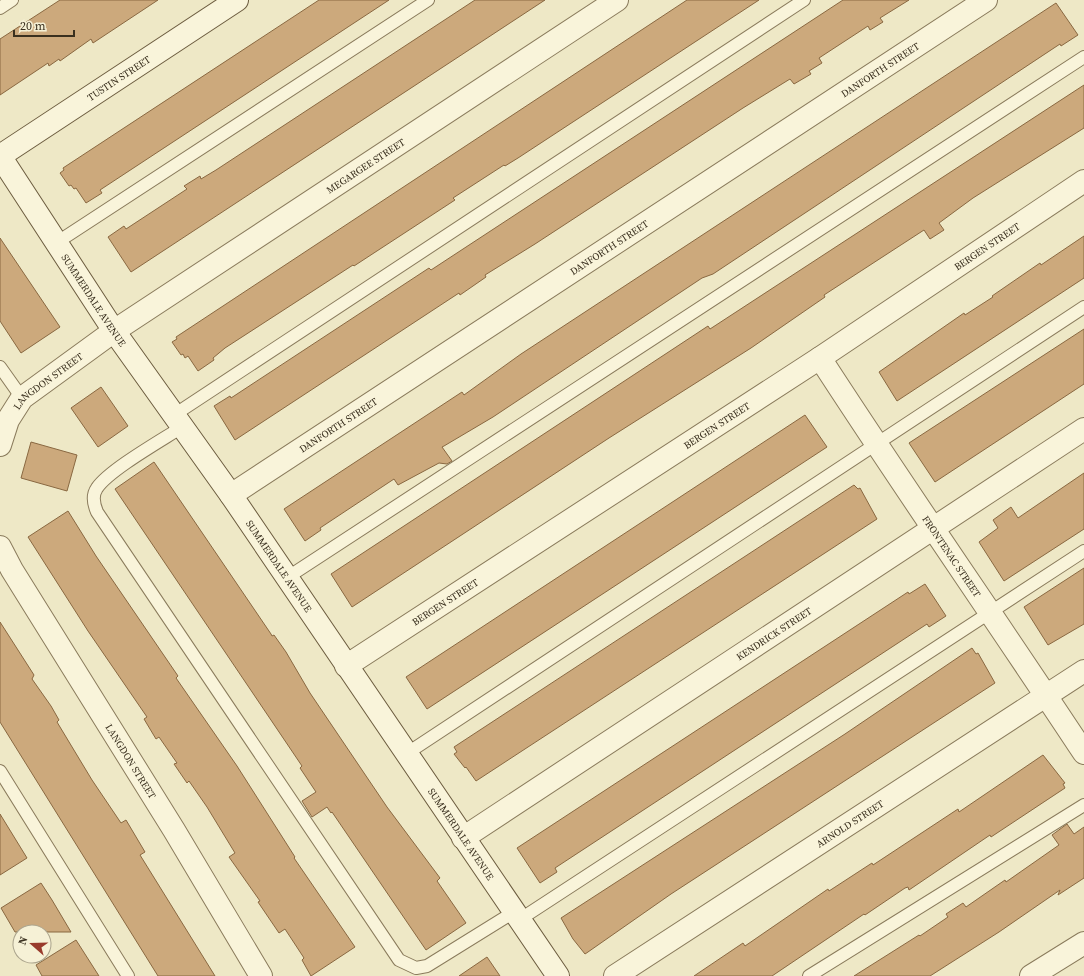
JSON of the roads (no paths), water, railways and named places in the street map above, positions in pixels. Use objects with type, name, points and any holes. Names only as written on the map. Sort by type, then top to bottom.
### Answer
[{"type":"street","name":"TUSTIN STREET","points":[[0,156],[237,0]]},
{"type":"street","name":"MEGARGEE STREET","points":[[114,331],[617,0]]},
{"type":"street","name":"DANFORTH STREET","points":[[231,494],[986,0]]},
{"type":"street","name":"SUMMERDALE AVENUE","points":[[0,156],[114,331],[231,494],[462,838],[558,976]]},
{"type":"street","name":"BERGEN STREET","points":[[346,666],[820,358],[1084,181]]},
{"type":"street","name":"LANGDON STREET","points":[[0,445],[8,420],[22,398],[114,331]]},
{"type":"street","name":"FRONTENAC STREET","points":[[820,358],[876,444],[991,612],[1084,753]]},
{"type":"street","name":"KENDRICK STREET","points":[[462,838],[1084,429]]},
{"type":"street","name":"LANGDON STREET","points":[[2,556],[198,870],[261,976]]},
{"type":"street","name":"ARNOLD STREET","points":[[615,976],[1084,671]]},
{"type":"street","points":[[1031,976],[1084,943]]},
{"type":"lane","points":[[0,8],[12,0]]},
{"type":"lane","points":[[56,243],[428,0]]},
{"type":"lane","points":[[804,0],[178,421],[108,477],[96,489],[94,502],[97,512],[399,960],[416,968],[427,966],[516,916],[1084,551]]},
{"type":"lane","points":[[288,577],[1084,57]]},
{"type":"lane","points":[[406,754],[1084,307]]},
{"type":"lane","points":[[0,367],[22,398]]},
{"type":"lane","points":[[0,771],[128,976]]},
{"type":"lane","points":[[809,976],[1084,805]]}]
